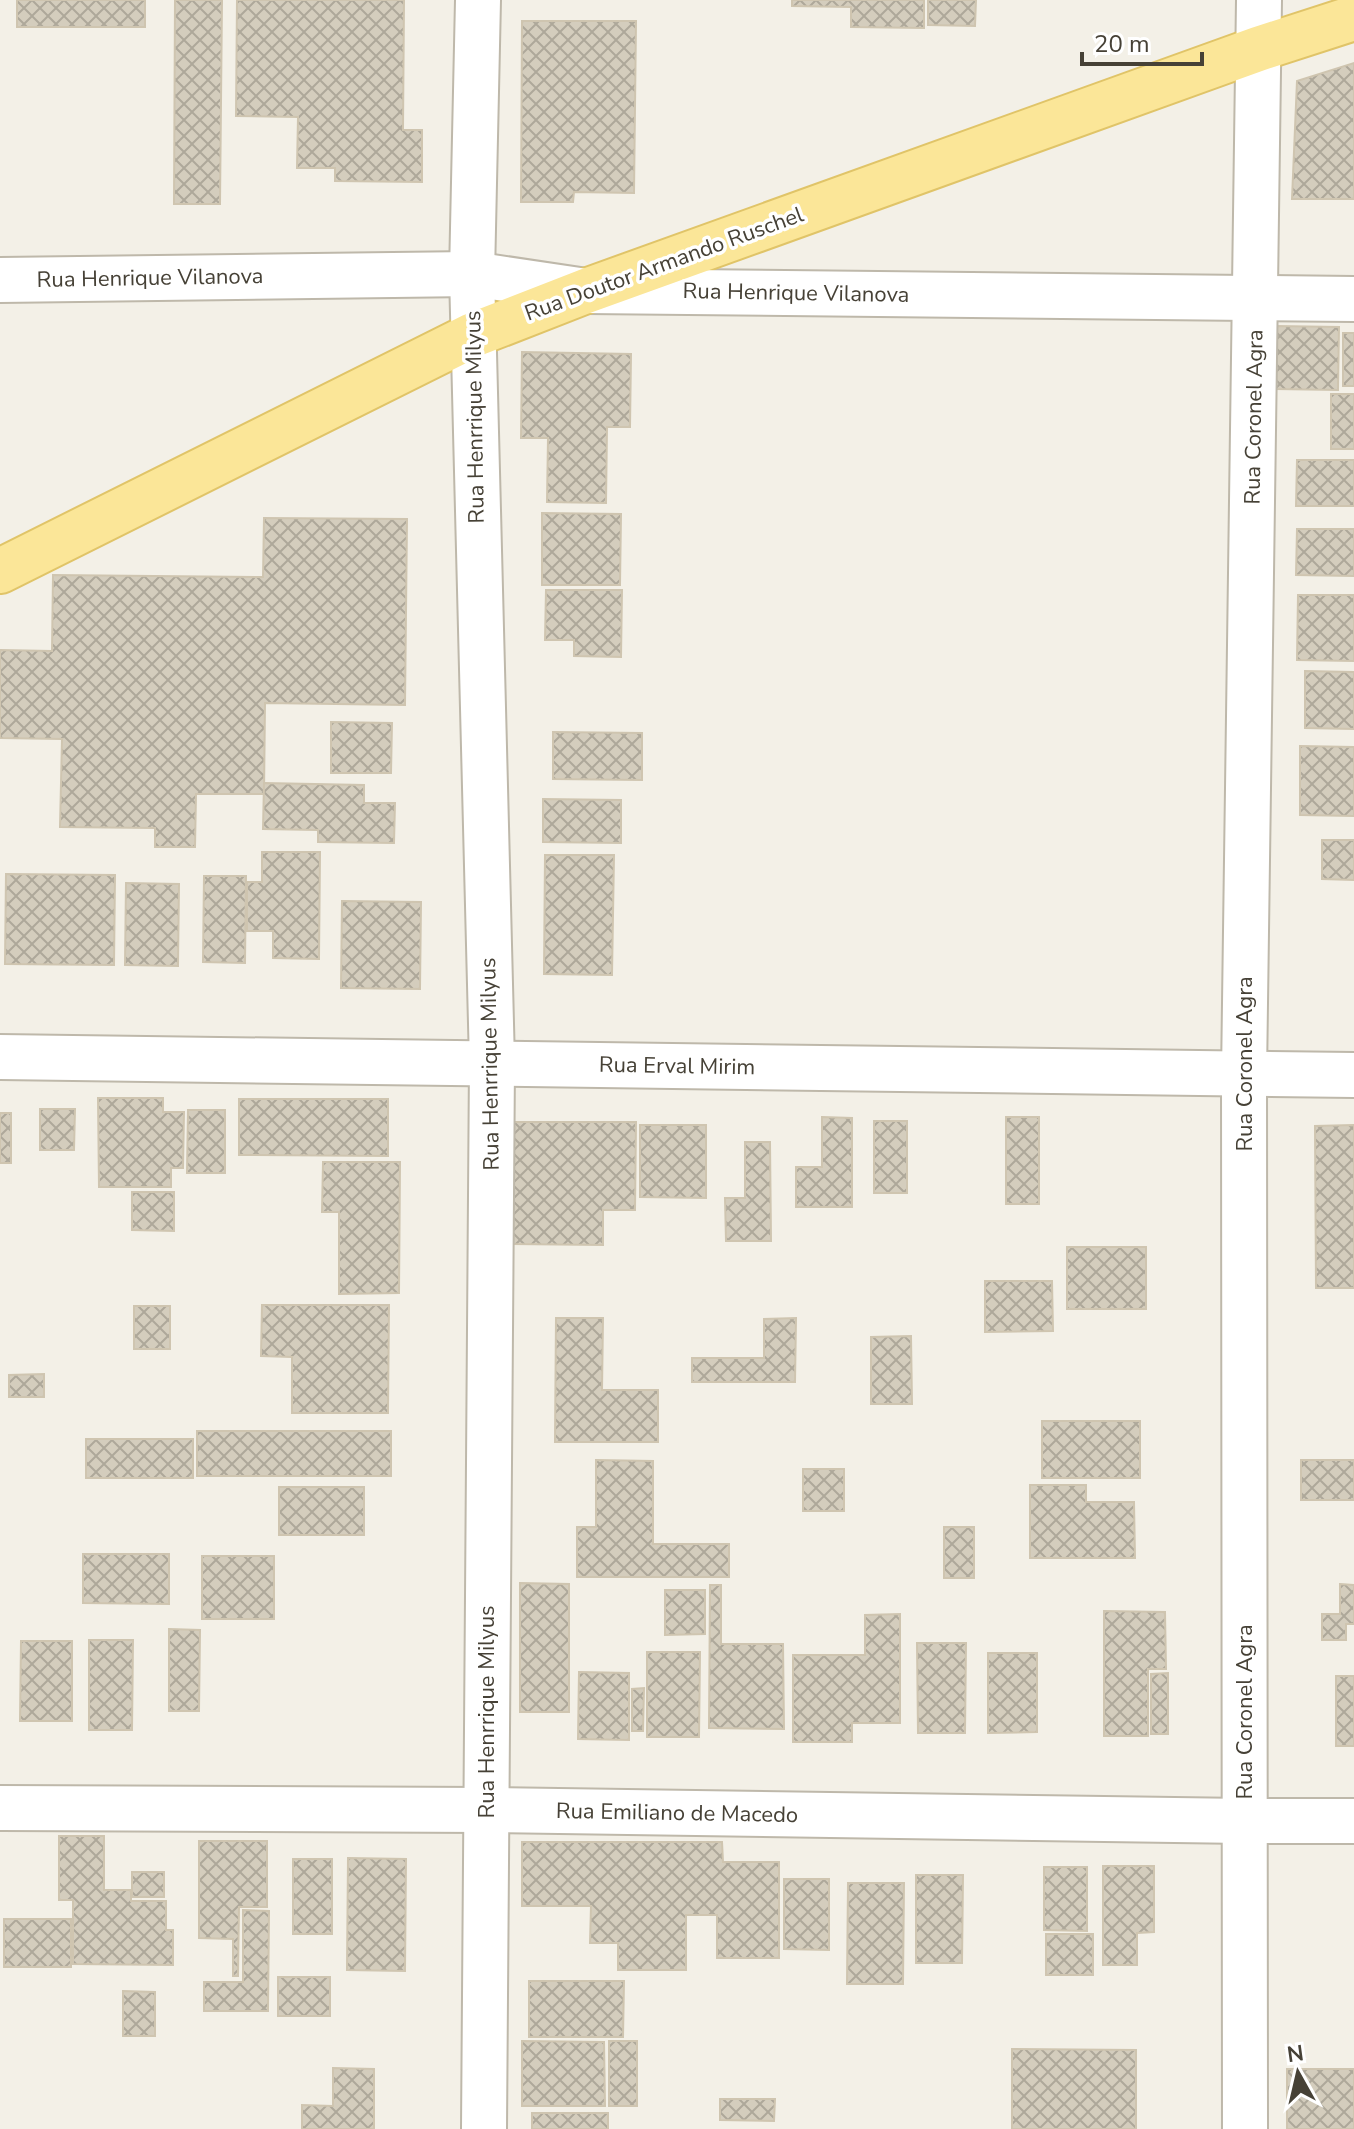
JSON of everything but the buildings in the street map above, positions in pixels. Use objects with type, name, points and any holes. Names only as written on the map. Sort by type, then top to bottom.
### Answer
[{"type":"main road","name":"Rua Doutor Armando Ruschel","points":[[0,571],[473,335],[586,291],[1258,49],[1354,18]]},
{"type":"street","name":"Rua Henrrique Milyus","points":[[478,0],[472,274],[492,1063],[484,2129]]},
{"type":"street","name":"Rua Coronel Agra","points":[[1245,2129],[1244,1075],[1259,0]]},
{"type":"street","name":"Rua Henrique Vilanova","points":[[0,280],[472,274],[586,291],[1354,299]]},
{"type":"street","name":"Rua Erval Mirim","points":[[0,1057],[1354,1075]]},
{"type":"street","name":"Rua Emiliano de Macedo","points":[[0,1808],[486,1810],[1354,1821]]}]
